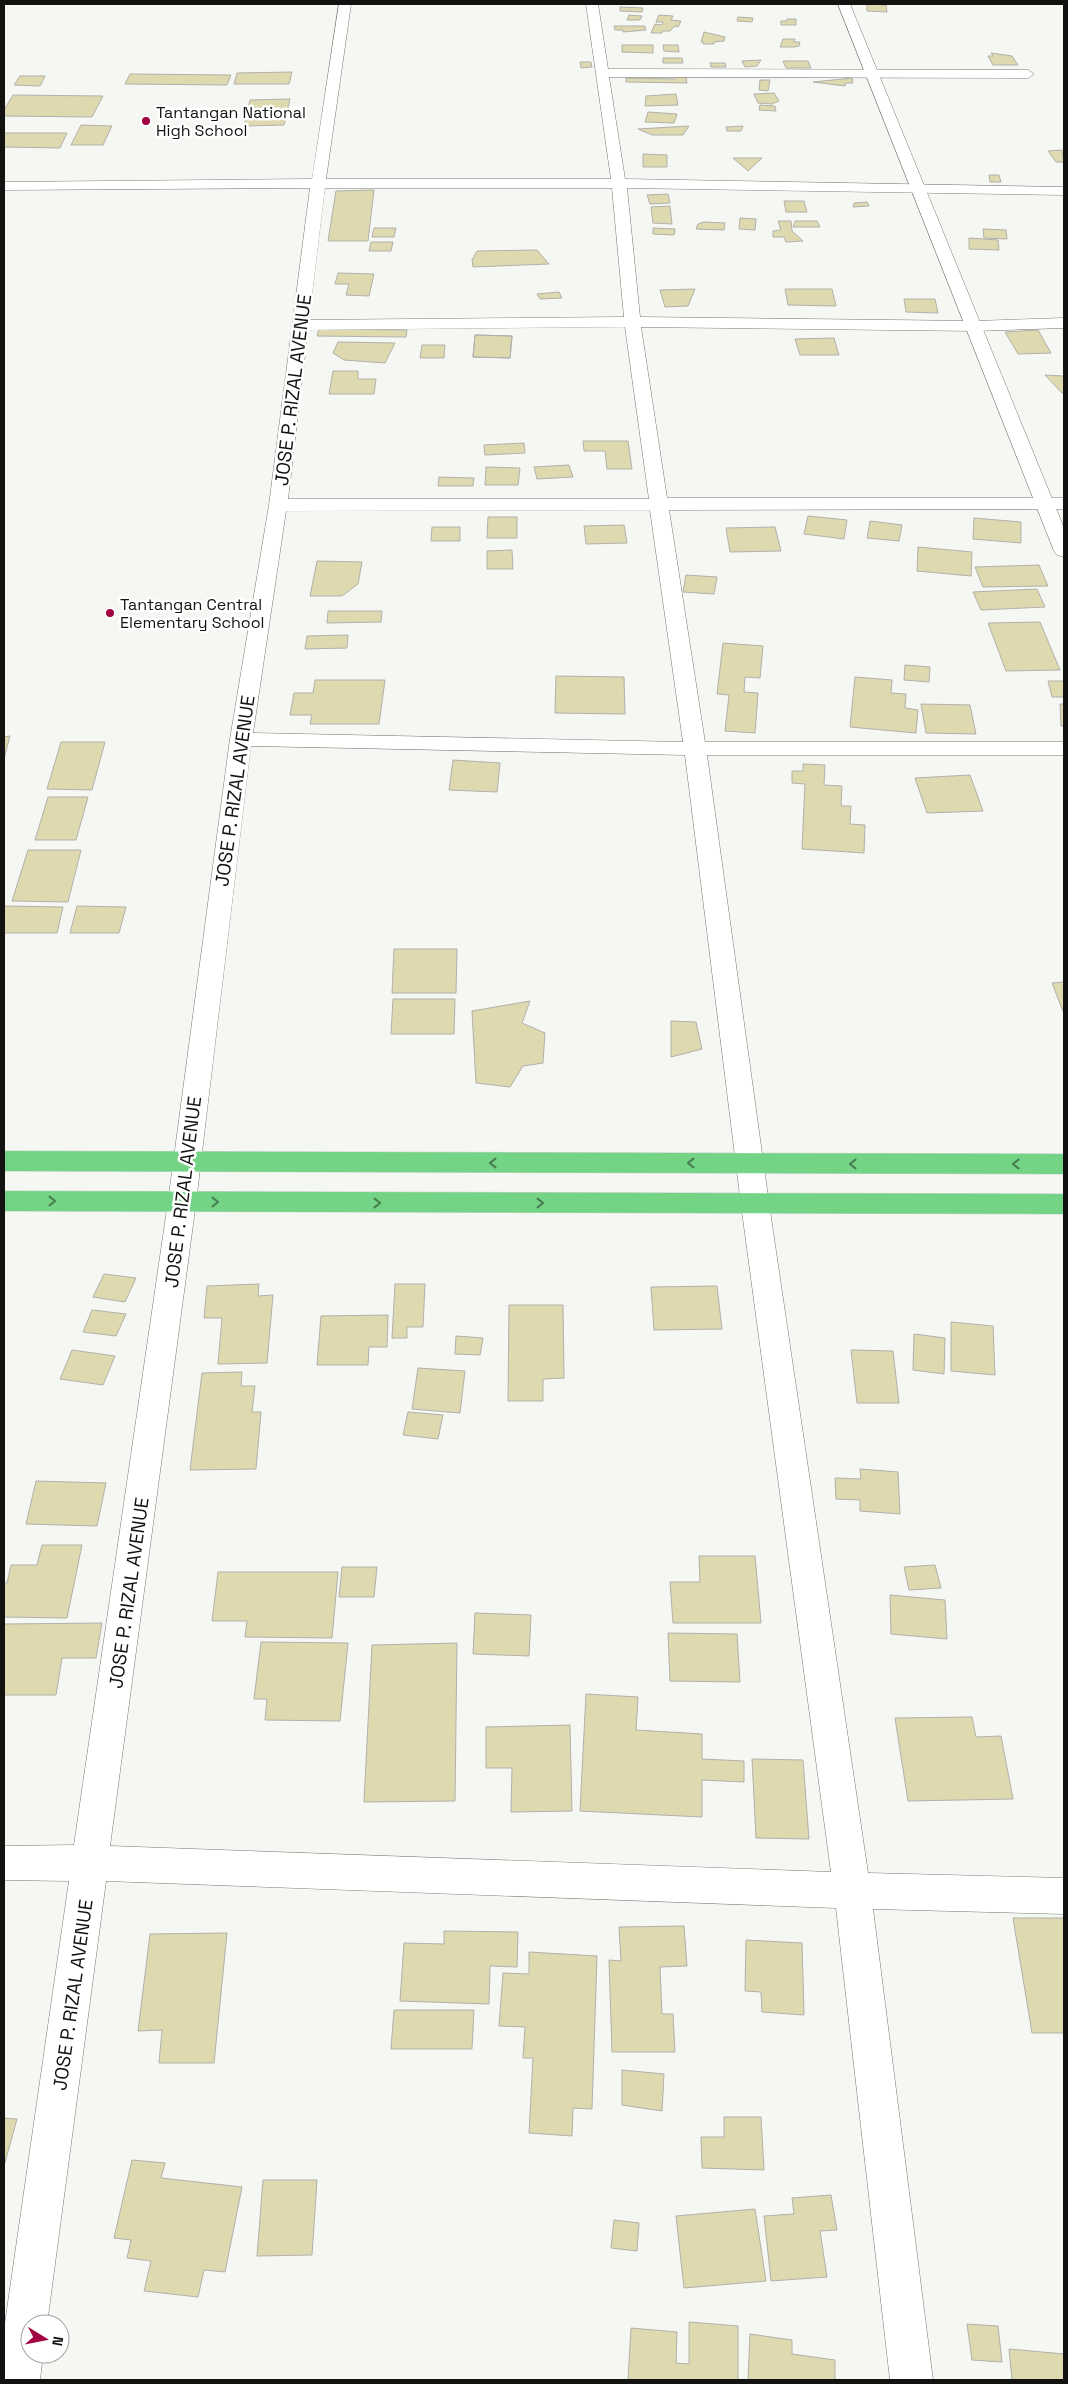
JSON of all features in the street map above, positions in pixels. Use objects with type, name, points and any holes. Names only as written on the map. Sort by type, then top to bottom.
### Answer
[{"type":"highway","points":[[4,1161],[1064,1164]]},
{"type":"highway","points":[[4,1201],[1064,1204]]},
{"type":"street","name":"JOSE P. RIZAL AVENUE","points":[[18,2380],[92,1863],[182,1202],[240,740],[278,505],[302,325],[318,182],[345,4]]},
{"type":"street","points":[[592,4],[619,184],[632,322],[695,749],[750,1164],[852,1891],[912,2380]]},
{"type":"street","points":[[844,4],[870,75],[975,326],[1064,551]]},
{"type":"street","points":[[602,73],[1028,74]]},
{"type":"street","points":[[4,186],[318,182],[916,186],[1064,191]]},
{"type":"street","points":[[302,325],[632,322],[975,326],[1064,323]]},
{"type":"street","points":[[278,505],[1064,503]]},
{"type":"street","points":[[240,740],[695,749],[1064,748]]},
{"type":"street","points":[[4,1864],[92,1863],[852,1891],[1064,1896]]},
{"type":"building","points":[[867,4],[886,5],[887,12],[867,11]]},
{"type":"building","points":[[620,7],[643,8],[642,12],[620,11]]},
{"type":"building","points":[[629,15],[642,16],[640,20],[627,20]]},
{"type":"building","points":[[659,15],[673,16],[671,20],[681,21],[678,27],[675,26],[670,31],[651,33],[655,24],[662,25],[663,22],[656,22]]},
{"type":"building","points":[[738,17],[753,18],[752,22],[737,21]]},
{"type":"building","points":[[787,19],[796,19],[796,25],[781,25],[781,21],[787,21]]},
{"type":"building","points":[[614,26],[645,26],[646,30],[623,32],[623,30],[615,30]]},
{"type":"building","points":[[704,32],[725,37],[724,41],[714,42],[714,44],[703,44],[704,42],[701,42]]},
{"type":"building","points":[[783,39],[795,39],[794,42],[800,42],[799,46],[780,47]]},
{"type":"building","points":[[622,45],[653,45],[653,53],[622,52]]},
{"type":"building","points":[[663,45],[678,45],[679,52],[664,51]]},
{"type":"building","points":[[991,53],[1012,56],[1018,65],[993,65],[988,56],[993,56]]},
{"type":"building","points":[[663,58],[682,58],[683,63],[663,63]]},
{"type":"building","points":[[761,60],[757,66],[745,67],[742,61]]},
{"type":"building","points":[[783,61],[808,61],[811,68],[786,68]]},
{"type":"building","points":[[580,62],[591,62],[592,67],[581,68]]},
{"type":"building","points":[[710,63],[725,63],[726,67],[711,67]]},
{"type":"building","points":[[292,72],[289,84],[234,84],[237,73]]},
{"type":"building","points":[[130,74],[231,75],[227,85],[125,84]]},
{"type":"building","points":[[20,76],[45,76],[40,86],[14,85]]},
{"type":"building","points":[[676,77],[686,77],[687,83],[626,82],[626,78],[675,79]]},
{"type":"building","points":[[852,78],[853,83],[846,83],[845,86],[813,82]]},
{"type":"building","points":[[760,80],[770,80],[768,91],[759,90]]},
{"type":"building","points":[[774,93],[779,101],[772,104],[758,103],[754,94]]},
{"type":"building","points":[[676,94],[678,105],[645,106],[646,96]]},
{"type":"building","points":[[13,95],[103,96],[92,117],[4,116],[4,110]]},
{"type":"building","points":[[290,99],[284,125],[244,126],[250,100]]},
{"type":"building","points":[[760,105],[775,106],[776,111],[759,110]]},
{"type":"building","points":[[648,112],[677,114],[674,123],[645,122]]},
{"type":"building","points":[[81,125],[112,126],[103,145],[71,145]]},
{"type":"building","points":[[689,126],[683,135],[652,135],[638,129]]},
{"type":"building","points":[[743,126],[741,131],[727,131],[726,127]]},
{"type":"building","points":[[4,133],[67,133],[60,148],[4,147]]},
{"type":"building","points":[[1062,150],[1064,162],[1056,162],[1048,151]]},
{"type":"building","points":[[643,154],[667,155],[667,167],[643,167]]},
{"type":"building","points":[[733,158],[762,158],[748,171]]},
{"type":"building","points":[[989,175],[999,175],[1001,182],[990,182]]},
{"type":"building","points":[[374,190],[368,241],[328,241],[336,191]]},
{"type":"building","points":[[668,194],[670,203],[650,204],[647,195]]},
{"type":"building","points":[[784,201],[804,201],[807,212],[786,212]]},
{"type":"building","points":[[867,202],[869,206],[853,207],[854,203]]},
{"type":"building","points":[[670,206],[672,224],[653,223],[651,207]]},
{"type":"building","points":[[740,218],[756,219],[755,230],[739,229]]},
{"type":"building","points":[[778,221],[791,221],[792,231],[803,241],[786,242],[784,237],[773,237],[773,231],[781,230]]},
{"type":"building","points":[[795,221],[817,221],[820,227],[793,227]]},
{"type":"building","points":[[704,222],[725,223],[724,230],[696,229],[698,224]]},
{"type":"building","points":[[374,228],[396,228],[394,237],[372,237]]},
{"type":"building","points":[[653,228],[675,229],[674,235],[653,234]]},
{"type":"building","points":[[983,229],[1006,230],[1007,239],[984,238]]},
{"type":"building","points":[[969,238],[998,240],[999,250],[969,249]]},
{"type":"building","points":[[371,242],[393,242],[391,251],[369,251]]},
{"type":"building","points":[[537,250],[549,264],[473,267],[472,260],[477,251]]},
{"type":"building","points":[[338,273],[374,274],[369,296],[346,295],[349,284],[335,284]]},
{"type":"building","points":[[695,289],[688,306],[665,307],[660,290]]},
{"type":"building","points":[[785,289],[832,289],[836,306],[788,305]]},
{"type":"building","points":[[559,292],[562,298],[540,299],[537,294]]},
{"type":"building","points":[[904,299],[935,299],[938,313],[906,312]]},
{"type":"building","points":[[319,329],[407,330],[406,337],[317,336]]},
{"type":"building","points":[[1038,330],[1051,353],[1018,354],[1005,332]]},
{"type":"building","points":[[475,335],[512,336],[510,358],[473,357]]},
{"type":"building","points":[[475,335],[512,336],[510,358],[473,357]]},
{"type":"building","points":[[834,338],[839,355],[800,355],[795,339]]},
{"type":"building","points":[[338,342],[395,343],[385,363],[344,360],[333,353]]},
{"type":"building","points":[[422,345],[445,345],[444,358],[420,358]]},
{"type":"building","points":[[333,371],[358,371],[358,379],[376,379],[374,394],[329,394]]},
{"type":"building","points":[[1045,375],[1064,376],[1064,393],[1062,393]]},
{"type":"building","points":[[583,441],[628,441],[632,469],[607,469],[605,451],[584,451]]},
{"type":"building","points":[[524,443],[525,453],[485,455],[484,445]]},
{"type":"building","points":[[569,465],[573,477],[537,479],[534,467]]},
{"type":"building","points":[[486,467],[520,468],[518,485],[485,485]]},
{"type":"building","points":[[439,477],[474,478],[473,486],[438,486]]},
{"type":"building","points":[[808,516],[847,520],[844,539],[804,534]]},
{"type":"building","points":[[488,517],[517,517],[517,538],[487,538]]},
{"type":"building","points":[[974,518],[1021,522],[1021,543],[973,539]]},
{"type":"building","points":[[870,521],[902,525],[899,541],[867,538]]},
{"type":"building","points":[[624,525],[627,543],[586,544],[584,526]]},
{"type":"building","points":[[432,527],[460,527],[460,541],[431,541]]},
{"type":"building","points":[[775,527],[781,551],[730,552],[726,528]]},
{"type":"building","points":[[918,547],[972,552],[971,576],[917,571]]},
{"type":"building","points":[[512,550],[513,569],[487,569],[487,551]]},
{"type":"building","points":[[317,561],[362,562],[358,584],[342,596],[310,596]]},
{"type":"building","points":[[1039,565],[1048,586],[983,587],[975,567]]},
{"type":"building","points":[[686,575],[717,577],[714,594],[683,592]]},
{"type":"building","points":[[1037,589],[1045,607],[981,610],[973,592]]},
{"type":"building","points":[[328,611],[382,611],[381,622],[327,623]]},
{"type":"building","points":[[1040,622],[1060,670],[1006,671],[988,623]]},
{"type":"building","points":[[348,635],[347,648],[305,649],[307,636]]},
{"type":"building","points":[[723,643],[763,646],[760,678],[745,677],[744,692],[758,693],[755,733],[725,731],[729,695],[717,694]]},
{"type":"building","points":[[905,665],[930,667],[929,682],[904,680]]},
{"type":"building","points":[[556,676],[624,677],[625,714],[555,713]]},
{"type":"building","points":[[855,677],[892,680],[891,693],[906,694],[905,708],[918,710],[916,733],[850,727]]},
{"type":"building","points":[[315,680],[385,680],[379,724],[310,724],[312,715],[290,715],[294,693],[313,693]]},
{"type":"building","points":[[1048,681],[1064,681],[1064,697],[1052,697]]},
{"type":"building","points":[[921,704],[970,705],[976,734],[926,733]]},
{"type":"building","points":[[1060,704],[1064,704],[1064,726],[1061,726]]},
{"type":"building","points":[[10,736],[4,759],[4,737]]},
{"type":"building","points":[[61,742],[105,742],[92,790],[47,789]]},
{"type":"building","points":[[453,760],[500,763],[497,792],[449,790]]},
{"type":"building","points":[[803,764],[825,765],[824,785],[842,786],[841,806],[851,806],[850,824],[865,825],[864,853],[802,849],[805,784],[792,783],[792,771],[803,771]]},
{"type":"building","points":[[970,775],[983,811],[927,813],[915,778]]},
{"type":"building","points":[[48,797],[88,797],[76,840],[35,840]]},
{"type":"building","points":[[28,850],[81,850],[68,902],[12,901]]},
{"type":"building","points":[[4,906],[63,907],[57,933],[4,933]]},
{"type":"building","points":[[77,906],[126,907],[119,933],[70,933]]},
{"type":"building","points":[[394,949],[457,949],[456,993],[392,993]]},
{"type":"building","points":[[1064,982],[1064,1014],[1052,983]]},
{"type":"building","points":[[393,999],[455,999],[454,1034],[391,1034]]},
{"type":"building","points":[[530,1001],[522,1023],[545,1033],[543,1063],[523,1066],[510,1087],[476,1083],[472,1011]]},
{"type":"building","points":[[671,1021],[696,1022],[702,1049],[671,1057]]},
{"type":"building","points":[[104,1274],[136,1278],[125,1302],[93,1297]]},
{"type":"building","points":[[259,1284],[258,1296],[273,1295],[267,1363],[218,1364],[222,1318],[204,1318],[207,1286]]},
{"type":"building","points":[[395,1284],[425,1284],[423,1327],[407,1327],[407,1338],[392,1338]]},
{"type":"building","points":[[717,1286],[722,1329],[654,1330],[651,1287]]},
{"type":"building","points":[[509,1305],[563,1305],[564,1378],[543,1379],[543,1401],[508,1401]]},
{"type":"building","points":[[92,1310],[126,1314],[116,1336],[83,1332]]},
{"type":"building","points":[[388,1315],[387,1347],[369,1347],[368,1365],[317,1365],[321,1316]]},
{"type":"building","points":[[951,1322],[993,1326],[995,1375],[951,1371]]},
{"type":"building","points":[[914,1334],[945,1338],[944,1374],[913,1370]]},
{"type":"building","points":[[456,1336],[483,1338],[480,1355],[455,1354]]},
{"type":"building","points":[[72,1350],[115,1356],[103,1385],[60,1379]]},
{"type":"building","points":[[851,1350],[893,1351],[899,1403],[857,1403]]},
{"type":"building","points":[[418,1368],[465,1371],[460,1413],[412,1409]]},
{"type":"building","points":[[242,1372],[241,1386],[255,1386],[252,1412],[261,1412],[256,1469],[190,1470],[202,1373]]},
{"type":"building","points":[[408,1412],[443,1415],[438,1439],[403,1435]]},
{"type":"building","points":[[860,1469],[898,1472],[900,1514],[860,1511],[860,1500],[836,1499],[835,1478],[861,1479]]},
{"type":"building","points":[[36,1481],[106,1483],[97,1526],[26,1524]]},
{"type":"building","points":[[42,1545],[82,1545],[67,1618],[4,1617],[4,1583],[7,1583],[11,1565],[37,1565]]},
{"type":"building","points":[[699,1556],[755,1556],[761,1623],[673,1623],[670,1582],[700,1582]]},
{"type":"building","points":[[935,1565],[941,1588],[909,1590],[904,1567]]},
{"type":"building","points":[[342,1567],[377,1567],[374,1597],[339,1597]]},
{"type":"building","points":[[218,1572],[338,1572],[332,1638],[245,1637],[247,1621],[212,1621]]},
{"type":"building","points":[[890,1595],[945,1600],[947,1639],[891,1634]]},
{"type":"building","points":[[475,1613],[531,1615],[529,1656],[473,1654]]},
{"type":"building","points":[[102,1623],[96,1658],[62,1658],[56,1695],[4,1695],[4,1624]]},
{"type":"building","points":[[668,1633],[737,1634],[740,1682],[670,1681]]},
{"type":"building","points":[[261,1642],[348,1643],[340,1721],[265,1720],[267,1699],[254,1699]]},
{"type":"building","points":[[457,1643],[455,1801],[364,1802],[372,1645]]},
{"type":"building","points":[[586,1694],[638,1697],[636,1730],[702,1734],[702,1759],[744,1761],[744,1782],[702,1780],[702,1817],[580,1811]]},
{"type":"building","points":[[972,1717],[976,1737],[1001,1736],[1013,1799],[908,1801],[895,1718]]},
{"type":"building","points":[[570,1725],[572,1811],[511,1812],[512,1768],[486,1768],[486,1727]]},
{"type":"building","points":[[752,1759],[803,1760],[809,1839],[756,1838]]},
{"type":"building","points":[[1013,1918],[1064,1918],[1064,2033],[1032,2033]]},
{"type":"building","points":[[684,1926],[687,1966],[660,1967],[662,2014],[673,2014],[675,2052],[612,2052],[609,1960],[621,1961],[619,1927]]},
{"type":"building","points":[[444,1931],[518,1932],[517,1967],[490,1966],[489,2004],[400,2001],[404,1943],[444,1944]]},
{"type":"building","points":[[227,1933],[214,2063],[159,2063],[162,2030],[138,2031],[150,1934]]},
{"type":"building","points":[[746,1940],[802,1943],[804,2015],[762,2012],[761,1992],[745,1991]]},
{"type":"building","points":[[529,1952],[597,1956],[592,2109],[573,2108],[572,2136],[529,2133],[533,2058],[523,2058],[525,2027],[499,2026],[503,1973],[529,1974]]},
{"type":"building","points":[[394,2010],[474,2010],[472,2049],[391,2049]]},
{"type":"building","points":[[622,2070],[664,2074],[662,2111],[622,2105]]},
{"type":"building","points":[[724,2117],[761,2117],[764,2170],[702,2168],[701,2137],[724,2137]]},
{"type":"building","points":[[4,2118],[17,2119],[4,2166]]},
{"type":"building","points":[[132,2160],[165,2163],[161,2178],[242,2187],[225,2272],[204,2270],[198,2297],[144,2291],[151,2261],[127,2258],[131,2240],[114,2238]]},
{"type":"building","points":[[263,2180],[317,2180],[312,2255],[257,2256]]},
{"type":"building","points":[[831,2195],[837,2230],[820,2231],[827,2277],[771,2281],[764,2216],[794,2214],[792,2198]]},
{"type":"building","points":[[755,2209],[766,2281],[684,2288],[676,2216]]},
{"type":"building","points":[[614,2220],[639,2223],[637,2251],[611,2248]]},
{"type":"building","points":[[689,2322],[738,2326],[738,2380],[628,2380],[631,2328],[677,2332],[676,2363],[689,2364]]},
{"type":"building","points":[[967,2324],[998,2326],[1002,2362],[972,2360]]},
{"type":"building","points":[[750,2334],[792,2340],[792,2354],[835,2360],[835,2380],[748,2380]]},
{"type":"building","points":[[1009,2349],[1064,2354],[1064,2380],[1012,2380]]},
{"type":"place","name":"Tantangan National High School","points":[[146,121]]},
{"type":"place","name":"Tantangan Central Elementary School","points":[[110,613]]}]
